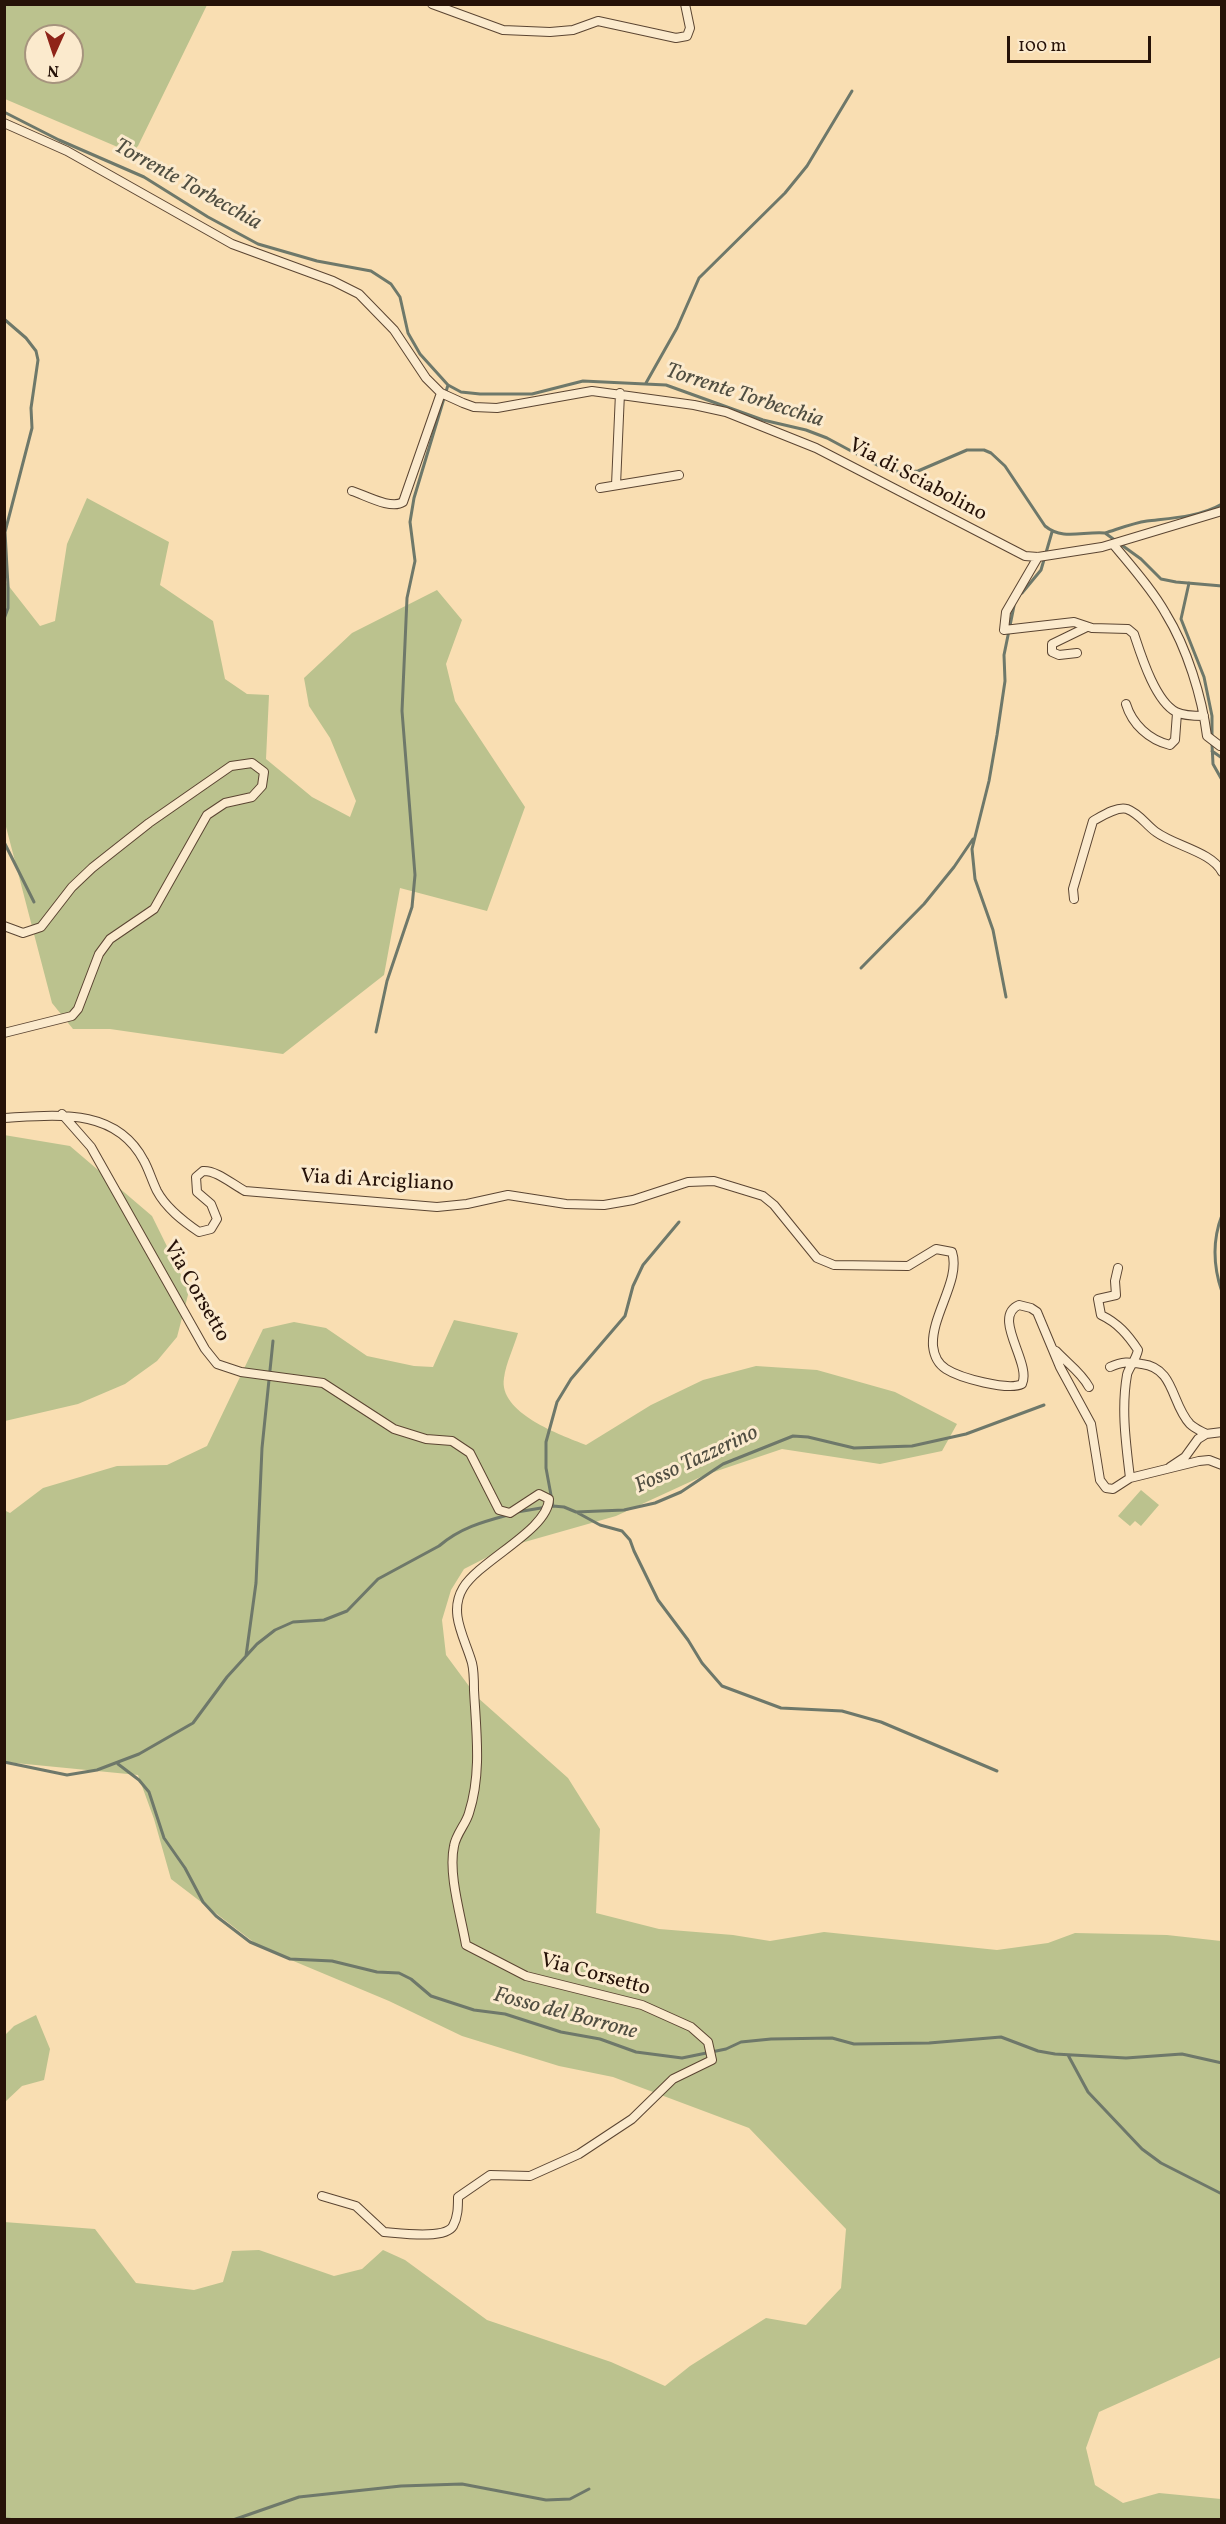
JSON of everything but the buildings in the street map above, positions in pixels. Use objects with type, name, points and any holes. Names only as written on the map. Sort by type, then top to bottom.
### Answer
[{"type":"street","points":[[432,4],[503,30],[550,32],[573,30],[598,21],[676,38],[687,36],[690,28],[685,4]]},
{"type":"street","name":"Via di Sciabolino","points":[[4,123],[67,151],[232,244],[333,281],[359,294],[394,330],[426,378],[441,393],[463,404],[486,408],[507,407],[585,391],[620,393],[694,405],[753,422],[816,448],[1017,553],[1038,557],[1113,544],[1145,532],[1221,511]]},
{"type":"street","points":[[352,491],[392,504],[403,502],[441,393]]},
{"type":"street","points":[[616,485],[620,393]]},
{"type":"street","points":[[600,488],[679,476]]},
{"type":"street","points":[[1113,544],[1166,614],[1177,636],[1204,716],[1207,736],[1221,745]]},
{"type":"street","points":[[1038,557],[1006,612],[1004,630],[1066,622],[1078,623],[1087,627],[1125,628],[1131,631],[1149,675],[1169,706],[1177,713],[1204,716]]},
{"type":"street","points":[[1077,652],[1059,655],[1052,652],[1052,644],[1087,627]]},
{"type":"street","points":[[1126,704],[1135,724],[1163,743],[1170,745],[1175,740],[1177,713]]},
{"type":"street","points":[[4,926],[23,933],[42,927],[72,887],[92,868],[149,823],[231,766],[252,763],[264,772],[262,786],[252,797],[225,803],[207,815],[154,909],[110,939],[99,954],[78,1009],[72,1016],[4,1032]]},
{"type":"street","points":[[1074,899],[1073,890],[1093,821],[1119,809],[1126,809],[1134,813],[1166,838],[1217,864],[1221,873]]},
{"type":"street","name":"Via di Arcigliano","points":[[4,1118],[62,1114],[88,1119],[124,1133],[143,1159],[158,1193],[180,1219],[199,1232],[211,1229],[217,1219],[211,1204],[197,1192],[196,1177],[203,1171],[217,1173],[227,1182],[245,1191],[437,1207],[467,1204],[508,1195],[566,1204],[604,1205],[633,1200],[688,1182],[702,1180],[724,1183],[763,1196],[774,1205],[817,1258],[834,1265],[908,1266],[936,1249],[952,1252],[954,1265],[937,1320],[933,1344],[937,1359],[952,1372],[1006,1387],[1022,1384],[1024,1371],[1008,1321],[1011,1310],[1018,1305],[1031,1308],[1040,1316],[1060,1367],[1092,1424],[1103,1485],[1113,1489],[1130,1478]]},
{"type":"street","name":"Via Corsetto","points":[[62,1114],[91,1147],[205,1349],[217,1364],[241,1372],[323,1383],[394,1429],[426,1438],[452,1441],[470,1453],[499,1510],[510,1513],[539,1494],[549,1499],[549,1505],[540,1521],[490,1561],[463,1588],[457,1605],[456,1615],[473,1665],[477,1737],[476,1779],[469,1813],[454,1845],[453,1870],[466,1945],[526,1976],[642,2005],[691,2028],[708,2042],[712,2060],[673,2079],[632,2119],[579,2154],[530,2176],[490,2175],[458,2197],[453,2228],[443,2234],[384,2232],[356,2206],[322,2196]]},
{"type":"street","points":[[1118,1268],[1115,1281],[1116,1294],[1098,1299],[1098,1305],[1101,1315],[1112,1320],[1127,1334],[1138,1350],[1135,1363],[1127,1371],[1125,1401],[1125,1432],[1130,1478],[1209,1460],[1221,1465]]},
{"type":"street","points":[[1052,1346],[1072,1368],[1079,1372],[1089,1387]]},
{"type":"street","points":[[1110,1366],[1125,1360],[1150,1365],[1160,1370],[1172,1387],[1178,1404],[1190,1425],[1206,1434]]},
{"type":"street","points":[[1165,1470],[1185,1457],[1198,1439],[1206,1434],[1221,1432]]},
{"type":"green space","points":[[5,4],[207,5],[138,146],[133,151],[127,151],[5,99]]},
{"type":"green space","points":[[87,498],[169,542],[160,585],[213,621],[225,679],[247,694],[269,695],[266,759],[312,797],[350,817],[356,801],[330,738],[309,706],[304,678],[352,633],[437,590],[462,620],[446,664],[455,701],[525,807],[487,911],[400,888],[384,975],[283,1054],[110,1029],[73,1029],[52,1003],[5,823],[4,580],[40,626],[55,621],[67,544]]},
{"type":"green space","points":[[4,1135],[70,1146],[152,1216],[189,1291],[177,1337],[157,1361],[125,1384],[78,1404],[5,1421]]},
{"type":"green space","points":[[454,1320],[518,1333],[504,1378],[505,1391],[511,1402],[533,1421],[586,1445],[651,1405],[703,1380],[756,1366],[817,1370],[895,1392],[957,1424],[942,1451],[880,1464],[782,1449],[705,1475],[616,1516],[507,1547],[464,1569],[451,1590],[442,1620],[446,1655],[477,1697],[568,1778],[600,1829],[596,1913],[659,1929],[733,1935],[770,1941],[824,1932],[997,1950],[1048,1943],[1075,1933],[1167,1935],[1221,1941],[1221,2357],[1099,2412],[1086,2448],[1095,2485],[1123,2503],[1159,2493],[1221,2499],[1221,2519],[5,2519],[4,2222],[95,2229],[136,2283],[194,2290],[223,2282],[232,2251],[259,2250],[334,2276],[362,2269],[383,2250],[405,2260],[487,2320],[611,2362],[665,2386],[690,2366],[766,2318],[806,2325],[841,2288],[846,2229],[749,2128],[613,2077],[559,2066],[462,2036],[389,2001],[260,1947],[171,1879],[154,1819],[138,1775],[5,1762],[4,1510],[10,1513],[43,1488],[117,1466],[167,1465],[207,1446],[263,1329],[294,1322],[326,1328],[367,1356],[414,1366],[433,1367]]},
{"type":"green space","points":[[1141,1490],[1159,1505],[1141,1526],[1135,1521],[1130,1526],[1118,1516]]},
{"type":"green space","points":[[36,2015],[50,2049],[44,2080],[22,2086],[5,2102],[5,2035],[14,2026]]},
{"type":"waterway","points":[[646,383],[677,328],[699,278],[785,193],[807,166],[852,91]]},
{"type":"waterway","name":"Torrente Torbecchia","points":[[4,112],[59,140],[144,177],[208,217],[258,244],[317,261],[371,271],[391,284],[400,297],[408,333],[420,354],[448,385],[461,392],[532,394],[583,381],[666,385],[763,420],[806,430],[827,438],[879,466],[900,472],[918,471],[967,450],[984,450],[991,453],[1005,466],[1045,526],[1052,531],[1066,534],[1105,533],[1141,559],[1161,579],[1222,586]]},
{"type":"waterway","points":[[4,319],[26,338],[36,351],[38,360],[31,408],[32,428],[5,532],[8,608],[4,619]]},
{"type":"waterway","points":[[376,1032],[387,981],[412,907],[415,875],[402,711],[407,598],[415,561],[410,522],[414,498],[448,385]]},
{"type":"waterway","points":[[1105,533],[1142,522],[1195,514],[1222,504]]},
{"type":"waterway","points":[[1022,593],[1041,570],[1052,532]]},
{"type":"waterway","points":[[1189,583],[1181,619],[1204,677],[1212,716],[1212,737]]},
{"type":"waterway","points":[[1006,997],[993,930],[975,879],[972,849],[989,781],[997,735],[1005,681],[1004,655],[1014,606]]},
{"type":"waterway","points":[[1212,744],[1213,764],[1222,780]]},
{"type":"waterway","points":[[1212,751],[1222,758]]},
{"type":"waterway","points":[[861,968],[924,904],[973,839]]},
{"type":"waterway","points":[[4,842],[34,902]]},
{"type":"waterway","points":[[1222,1215],[1215,1244],[1217,1273],[1222,1292]]},
{"type":"waterway","points":[[553,1506],[546,1468],[546,1442],[557,1402],[571,1379],[625,1316],[633,1286],[643,1265],[679,1222]]},
{"type":"waterway","points":[[246,1656],[256,1583],[262,1448],[273,1341]]},
{"type":"waterway","name":"Fosso Tazzerino","points":[[517,1512],[553,1506],[564,1507],[576,1512],[624,1510],[655,1503],[681,1492],[723,1464],[793,1436],[808,1437],[854,1448],[912,1446],[966,1434],[1044,1405]]},
{"type":"waterway","points":[[578,1513],[600,1525],[622,1531],[630,1540],[658,1600],[702,1663],[722,1686],[781,1708],[842,1711],[881,1722],[997,1771]]},
{"type":"waterway","name":"Fosso Tazzerino","points":[[4,1762],[67,1775],[97,1770],[139,1754],[193,1723],[227,1677],[257,1644],[275,1630],[293,1622],[324,1620],[347,1611],[378,1579],[439,1546],[463,1530],[508,1515]]},
{"type":"waterway","name":"Fosso del Borrone","points":[[118,1764],[139,1780],[149,1792],[164,1838],[185,1868],[203,1902],[216,1916],[250,1942],[290,1959],[332,1961],[377,1972],[399,1973],[411,1979],[431,1996],[474,2010],[505,2014],[561,2032],[600,2039],[636,2052],[682,2058],[726,2049],[741,2042],[771,2039],[832,2038],[854,2044],[929,2043],[1001,2037],[1038,2051],[1055,2054],[1126,2058],[1182,2054],[1222,2063]]},
{"type":"waterway","points":[[1068,2055],[1088,2092],[1142,2149],[1161,2163],[1222,2194]]},
{"type":"waterway","points":[[233,2520],[299,2497],[401,2486],[462,2484],[546,2500],[570,2499],[589,2489]]},
{"type":"waterway","points":[[4,2519],[19,2520]]}]
